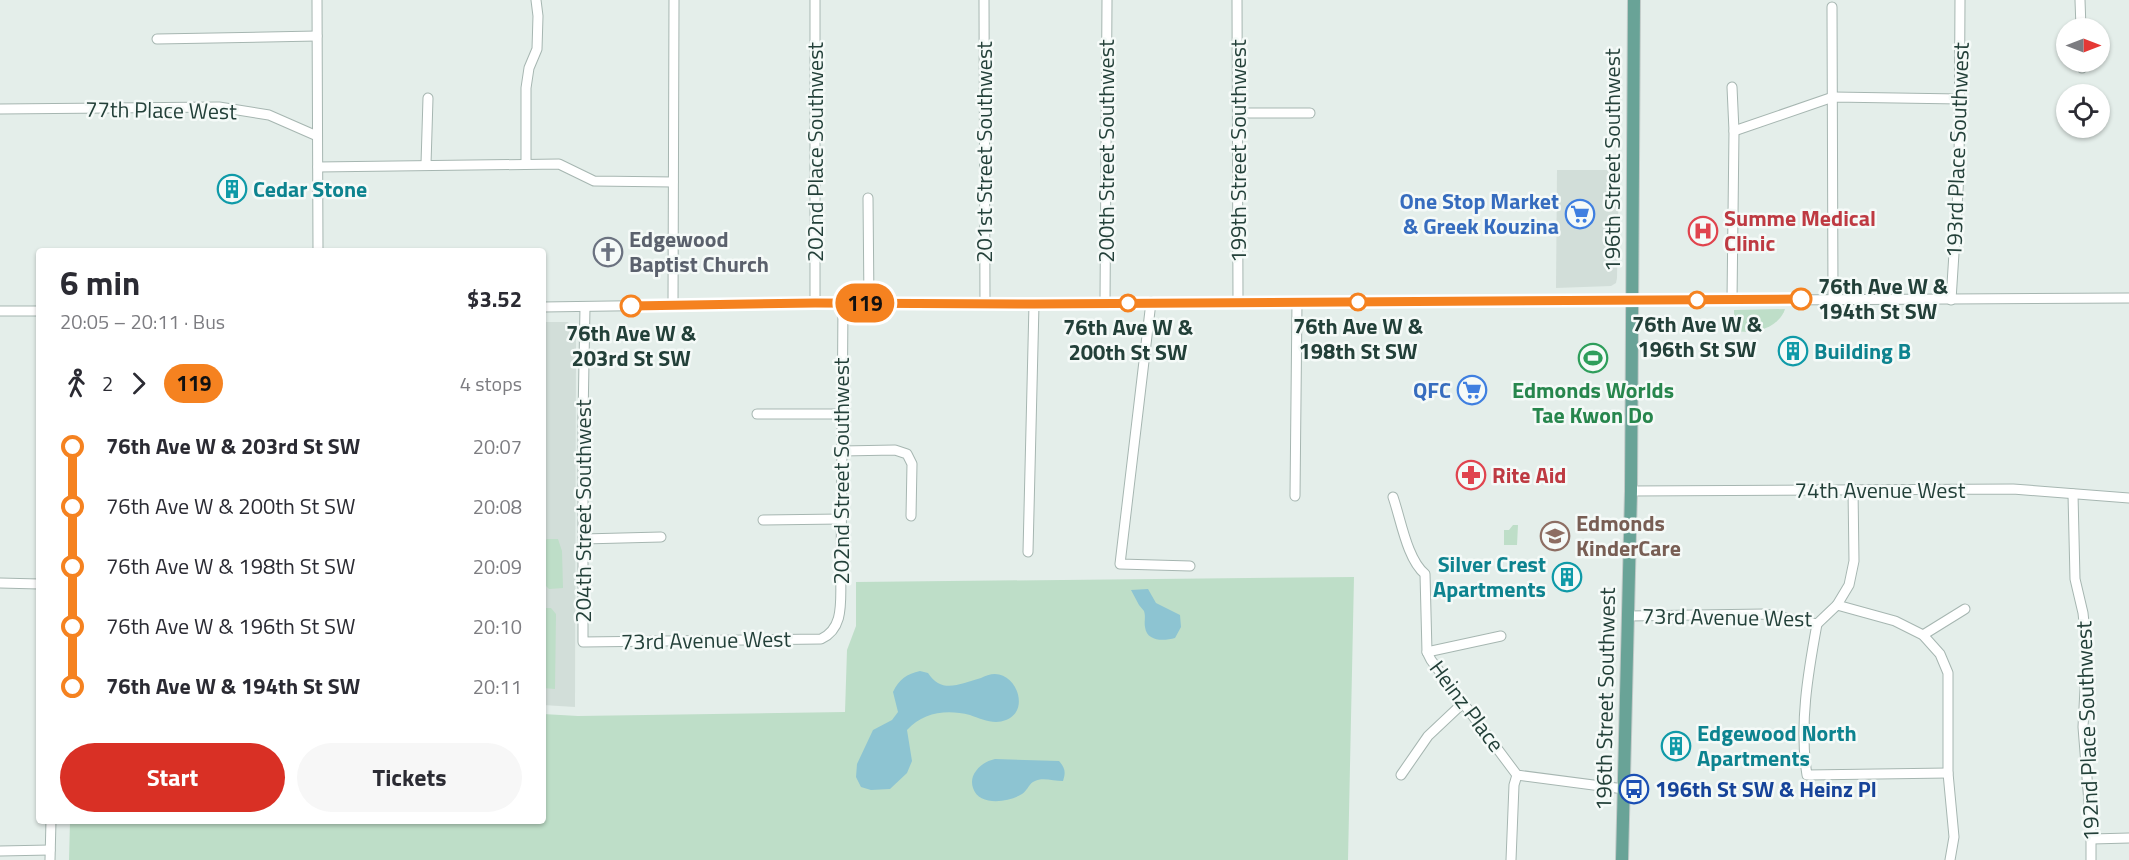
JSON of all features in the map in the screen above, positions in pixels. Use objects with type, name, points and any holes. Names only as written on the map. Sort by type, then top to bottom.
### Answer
[{"type":"main road","name":"196th Street Southwest","points":[[1622,860],[1631,491],[1634,0]]},
{"type":"street","points":[[317,0],[318,248]]},
{"type":"street","points":[[526,164],[526,88],[537,49],[536,0]]},
{"type":"street","points":[[673,306],[674,0]]},
{"type":"street","name":"202nd Place Southwest","points":[[815,0],[815,303]]},
{"type":"street","name":"201st Street Southwest","points":[[984,0],[985,304]]},
{"type":"street","name":"200th Street Southwest","points":[[1105,303],[1107,0]]},
{"type":"street","name":"199th Street Southwest","points":[[1237,0],[1238,302]]},
{"type":"street","name":"193rd Place Southwest","points":[[1951,300],[1959,175],[1960,0]]},
{"type":"street","points":[[2080,0],[2081,18]]},
{"type":"street","points":[[1832,7],[1833,299]]},
{"type":"street","points":[[157,39],[317,36]]},
{"type":"street","points":[[1732,87],[1734,131],[1732,300]]},
{"type":"street","points":[[1734,131],[1833,97],[1960,99]]},
{"type":"street","points":[[426,164],[428,98]]},
{"type":"street","name":"77th Place West","points":[[0,109],[219,107],[268,115],[317,136]]},
{"type":"street","points":[[1238,113],[1310,113]]},
{"type":"street","points":[[318,167],[559,164],[594,181],[673,182]]},
{"type":"street","points":[[868,198],[869,303]]},
{"type":"street","points":[[546,307],[815,303],[1034,304],[2129,298]]},
{"type":"street","points":[[1151,302],[1120,564],[1190,566]]},
{"type":"street","points":[[1295,496],[1297,302]]},
{"type":"street","name":"202nd Street Southwest","points":[[828,636],[835,629],[839,617],[843,303]]},
{"type":"street","points":[[1028,552],[1034,304]]},
{"type":"street","name":"204th Street Southwest","points":[[583,642],[585,308]]},
{"type":"street","points":[[0,311],[36,311]]},
{"type":"street","points":[[757,414],[842,414]]},
{"type":"street","points":[[842,451],[895,450],[907,453],[912,464],[911,516]]},
{"type":"street","points":[[1837,605],[1849,585],[1854,561],[1853,489]]},
{"type":"street","name":"74th Avenue West","points":[[1631,491],[2013,489],[2129,498]]},
{"type":"street","name":"192nd Place Southwest","points":[[2073,494],[2075,579],[2083,614],[2087,651],[2083,727],[2091,860]]},
{"type":"street","name":"Heinz Place","points":[[1393,497],[1417,567],[1425,574],[1425,647],[1427,652],[1517,775],[1624,789]]},
{"type":"street","points":[[763,520],[841,519]]},
{"type":"street","points":[[583,538],[661,537]]},
{"type":"street","points":[[0,583],[36,584]]},
{"type":"street","name":"73rd Avenue West","points":[[1628,616],[1765,614],[1817,624],[1837,605],[1895,621],[1923,635]]},
{"type":"street","points":[[1950,860],[1954,837],[1948,773],[1948,673],[1940,654],[1923,635],[1965,609]]},
{"type":"street","points":[[1817,624],[1807,677],[1804,754],[1807,775],[1948,773]]},
{"type":"street","name":"73rd Avenue West","points":[[583,642],[821,639],[828,636]]},
{"type":"street","points":[[1427,652],[1501,636]]},
{"type":"street","points":[[1401,775],[1428,736],[1463,703]]},
{"type":"street","points":[[1512,860],[1514,785],[1517,775]]},
{"type":"street","points":[[0,851],[50,855],[51,824]]},
{"type":"street","points":[[2091,839],[2129,838]]},
{"type":"shaded area","points":[[1557,170],[1619,170],[1617,278],[1616,283],[1611,286],[1556,288]]},
{"type":"shaded area","points":[[546,322],[568,322],[576,339],[575,707],[546,705]]},
{"type":"green space","points":[[1785,309],[1777,321],[1764,329],[1749,332],[1734,330],[1734,310]]},
{"type":"green space","points":[[1513,525],[1518,525],[1517,545],[1504,545],[1504,530],[1509,530]]},
{"type":"green space","points":[[558,539],[562,551],[563,588],[549,589],[546,586],[546,540]]},
{"type":"green space","points":[[1354,577],[1348,860],[69,860],[70,824],[546,824],[546,714],[578,716],[845,712],[847,650],[856,626],[856,582]]},
{"type":"green space","points":[[546,608],[551,608],[556,614],[555,689],[546,688]]},
{"type":"water","points":[[1148,589],[1156,603],[1180,615],[1181,627],[1175,638],[1166,640],[1152,638],[1146,632],[1144,611],[1131,590]]},
{"type":"water","points":[[920,671],[928,673],[933,680],[946,686],[991,674],[1003,676],[1014,686],[1018,694],[1017,709],[1006,720],[997,722],[953,712],[944,712],[920,719],[907,730],[912,761],[907,773],[890,789],[871,790],[861,787],[856,777],[857,764],[873,730],[892,720],[898,712],[893,692],[901,680]]},
{"type":"water","points":[[995,759],[1059,761],[1064,770],[1063,781],[1038,780],[1031,783],[1017,797],[1003,801],[981,798],[973,788],[972,779],[980,766]]},
{"type":"bus line","name":"119","points":[[631,306],[815,303],[1034,304],[1801,299]]},
{"type":"place","name":"Cedar Stone","points":[[232,189]]},
{"type":"place","name":"One Stop Market & Greek Kouzina","points":[[1580,214]]},
{"type":"place","name":"Summe Medical Clinic","points":[[1703,231]]},
{"type":"place","name":"Edgewood Baptist Church","points":[[608,252]]},
{"type":"place","name":"76th Ave W & 194th St SW","points":[[1801,299]]},
{"type":"place","name":"76th Ave W & 196th St SW","points":[[1697,300]]},
{"type":"place","name":"76th Ave W & 198th St SW","points":[[1358,302]]},
{"type":"place","name":"76th Ave W & 200th St SW","points":[[1128,303]]},
{"type":"place","name":"76th Ave W & 203rd St SW","points":[[631,306]]},
{"type":"place","name":"Building B","points":[[1793,351]]},
{"type":"place","name":"Edmonds Worlds Tae Kwon Do","points":[[1593,358]]},
{"type":"place","name":"QFC","points":[[1472,390]]},
{"type":"place","name":"Rite Aid","points":[[1471,475]]},
{"type":"place","name":"Edmonds KinderCare","points":[[1555,536]]},
{"type":"place","name":"Silver Crest Apartments","points":[[1567,577]]},
{"type":"place","name":"Edgewood North Apartments","points":[[1676,746]]},
{"type":"place","name":"196th St SW & Heinz Pl","points":[[1634,789]]}]
